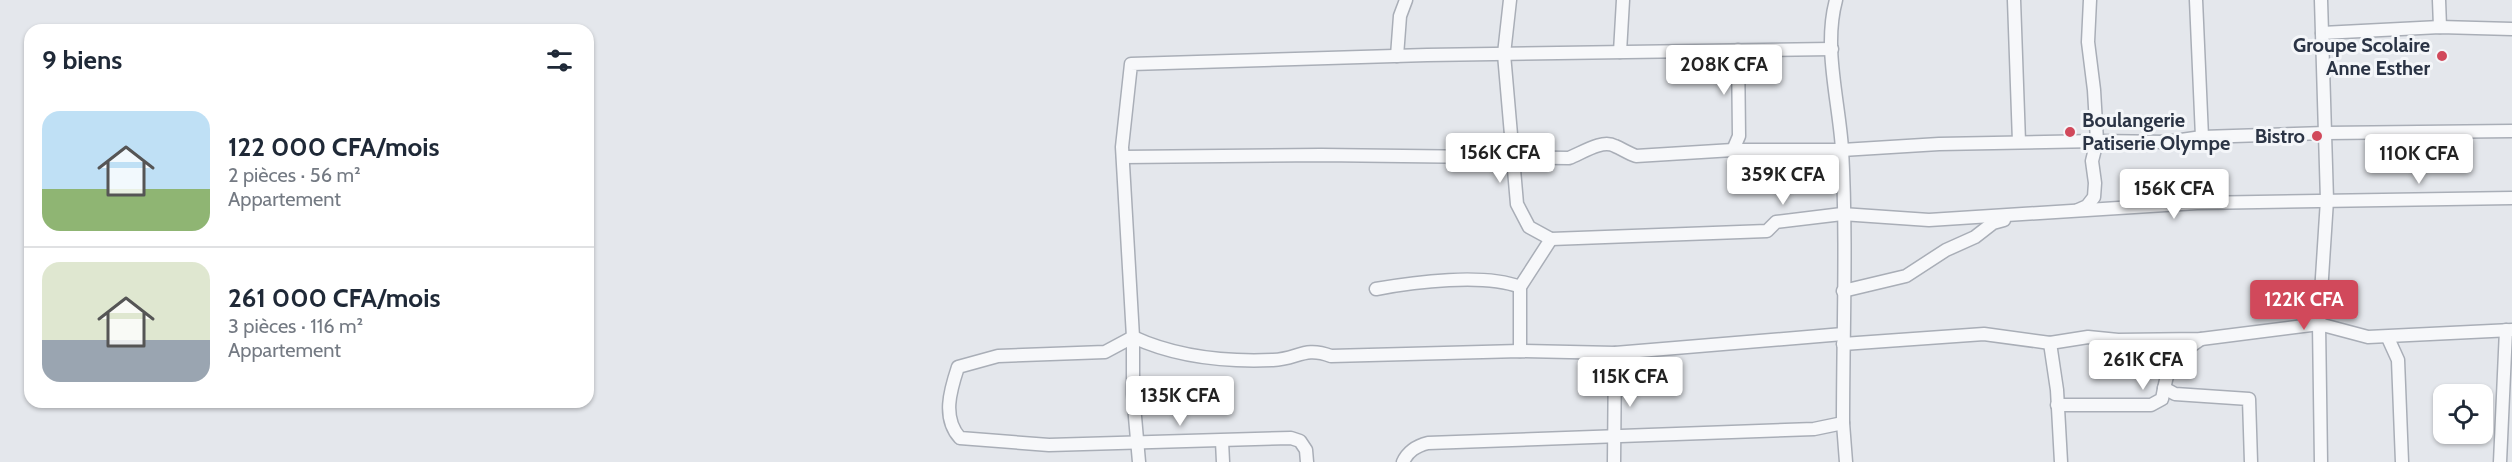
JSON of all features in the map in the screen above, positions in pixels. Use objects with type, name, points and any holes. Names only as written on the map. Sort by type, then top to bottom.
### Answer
[{"type":"street","points":[[1397,56],[1401,16],[1406,0]]},
{"type":"street","points":[[1510,0],[1504,54],[1517,204],[1529,227],[1551,239],[1767,231],[1776,222],[1842,214],[1929,220],[2197,203],[2464,201],[2512,198]]},
{"type":"street","points":[[1620,52],[1623,0]]},
{"type":"street","points":[[1836,0],[1831,17],[1842,150],[1846,462]]},
{"type":"street","points":[[2014,0],[2019,142]]},
{"type":"street","points":[[2074,212],[2087,206],[2094,197],[2096,183],[2092,161],[2097,141],[2088,42],[2090,0]]},
{"type":"street","points":[[2196,0],[2202,137]]},
{"type":"street","points":[[2321,0],[2327,201],[2319,324],[2321,462]]},
{"type":"street","points":[[2439,0],[2440,27]]},
{"type":"street","points":[[2322,33],[2440,27],[2512,28]]},
{"type":"street","points":[[1139,462],[1133,394],[1133,337],[1123,157],[1131,64],[1397,56],[1832,49]]},
{"type":"street","points":[[1733,150],[1739,136],[1738,50]]},
{"type":"street","points":[[1123,157],[1569,158],[1603,144],[1613,145],[1636,156],[1733,150],[1842,150],[2019,142],[2167,142],[2202,137],[2326,133],[2512,131]]},
{"type":"street","points":[[1843,291],[1906,276],[1946,250],[1975,237],[1993,223],[2019,216]]},
{"type":"street","points":[[1520,351],[1520,287],[1551,239]]},
{"type":"street","points":[[1376,289],[1405,283],[1483,279],[1520,287]]},
{"type":"street","points":[[1133,337],[1156,348],[1181,354],[1283,359],[1311,350],[1330,356],[1520,351],[1615,353],[1843,339],[1984,334],[2050,343],[2088,337],[2118,340],[2201,339],[2260,329],[2319,324],[2368,337],[2388,338],[2416,333],[2509,330],[2500,462]]},
{"type":"street","points":[[1133,337],[1105,352],[998,356],[958,367],[949,392],[950,419],[953,430],[960,438],[1049,445],[1291,438],[1300,441],[1306,450],[1307,462]]},
{"type":"street","points":[[2388,338],[2398,360],[2402,462]]},
{"type":"street","points":[[2057,405],[2151,405],[2162,399],[2168,370],[2176,357],[2201,339]]},
{"type":"street","points":[[2050,343],[2061,462]]},
{"type":"street","points":[[1614,462],[1615,353]]},
{"type":"street","points":[[2164,388],[2175,394],[2249,399],[2251,462]]},
{"type":"street","points":[[1403,462],[1406,455],[1417,446],[1428,443],[1814,429],[1844,423]]},
{"type":"street","points":[[1222,441],[1223,462]]},
{"type":"place","name":"Groupe Scolaire Anne Esther","points":[[2442,56]]},
{"type":"place","name":"Boulangerie Patiserie Olympe","points":[[2070,132]]},
{"type":"place","name":"Bistro","points":[[2317,136]]}]
